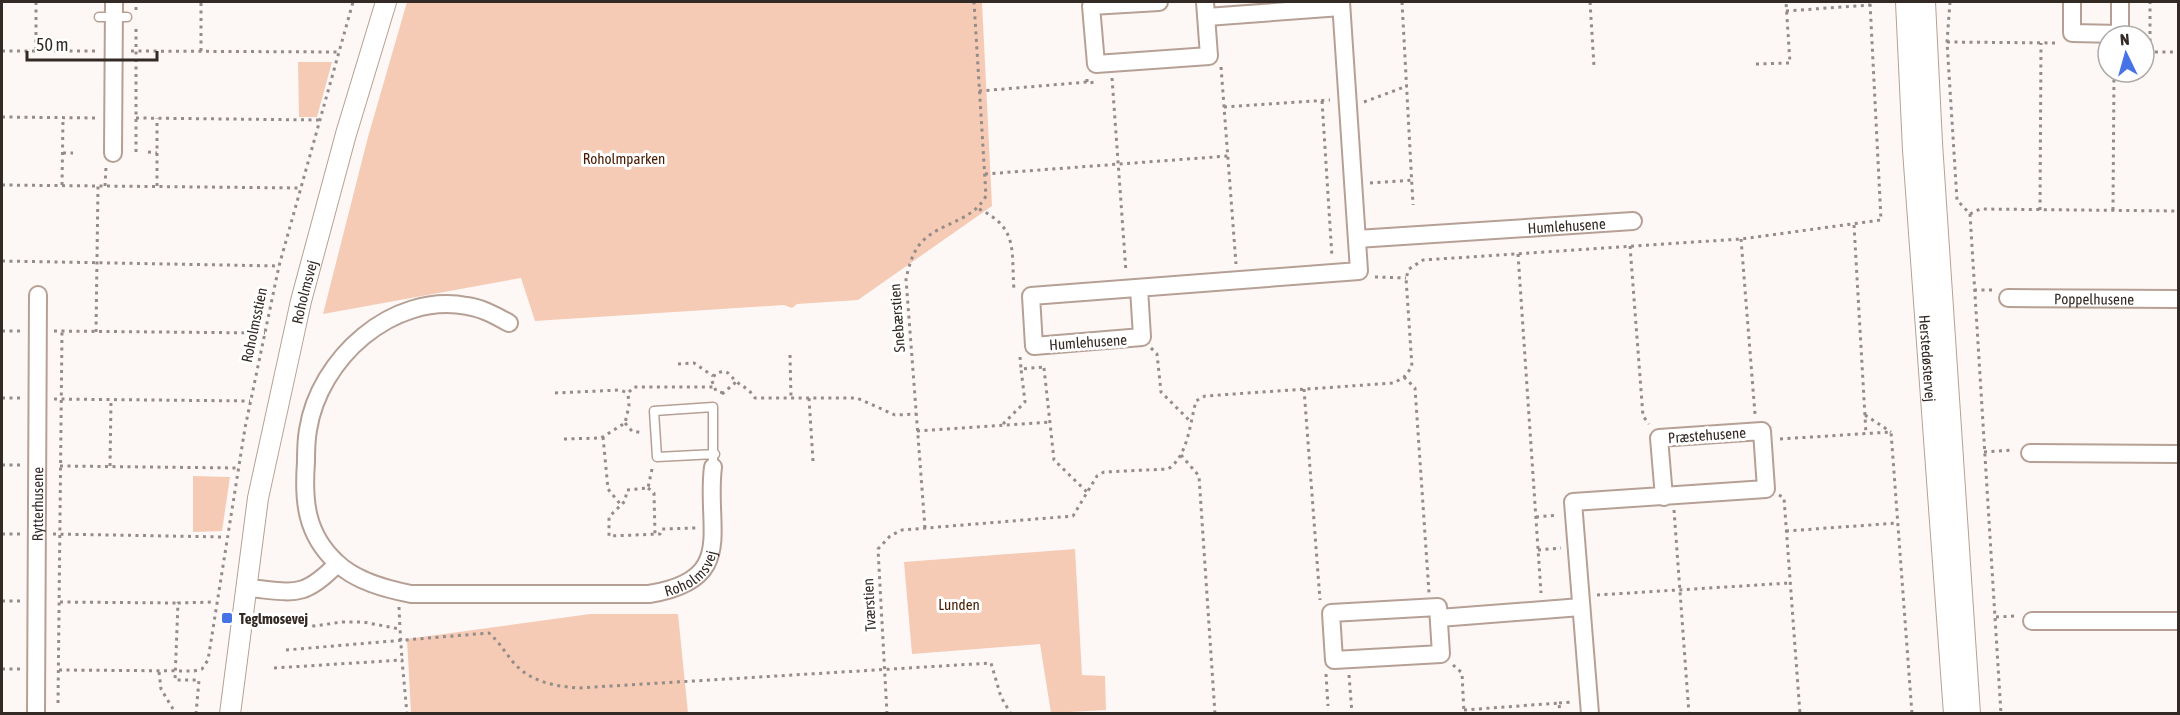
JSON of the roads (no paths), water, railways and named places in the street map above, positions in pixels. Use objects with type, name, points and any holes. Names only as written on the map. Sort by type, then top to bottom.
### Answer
[{"type":"street","name":"Roholmsvej","points":[[230,714],[249,588],[258,498],[301,302],[346,134],[386,2]]},
{"type":"street","points":[[1159,2],[1091,6],[1103,64],[1209,56],[1206,9],[1341,4],[1357,239]]},
{"type":"street","name":"Herstedøstervej","points":[[1906,2],[1912,150],[1954,714]]},
{"type":"street","name":"Herstedøstervej","points":[[1925,2],[1933,166],[1971,714]]},
{"type":"street","points":[[2072,2],[2072,33],[2120,34],[2120,2]]},
{"type":"street","points":[[113,153],[114,13]]},
{"type":"street","name":"Humlehusene","points":[[1133,289],[1142,338],[1035,346],[1031,296],[1359,271],[1357,239],[1633,221]]},
{"type":"street","name":"Rytterhusene","points":[[36,714],[38,295]]},
{"type":"street","name":"Poppelhusene","points":[[2008,298],[2178,299]]},
{"type":"street","name":"Roholmsvej","points":[[509,323],[467,306],[443,304],[423,307],[376,326],[355,342],[336,363],[320,392],[308,429],[304,504],[310,525],[321,545],[337,564],[387,589],[411,594],[650,594],[680,586],[706,566],[714,548],[710,490],[714,460]]},
{"type":"street","name":"Præstehusene","points":[[1759,436],[1766,489],[1668,497],[1659,438],[1759,436]]},
{"type":"street","points":[[2030,453],[2178,454]]},
{"type":"street","points":[[1590,714],[1573,502],[1668,497]]},
{"type":"street","points":[[249,588],[296,592],[310,588],[337,564]]},
{"type":"street","points":[[1435,613],[1441,654],[1334,660],[1331,613],[1435,613],[1542,609],[1580,602]]},
{"type":"street","points":[[2032,621],[2178,621]]},
{"type":"lane","points":[[712,407],[714,460],[657,457],[654,411],[712,407]]},
{"type":"place","name":"Teglmosevej","points":[[227,618]]},
{"type":"park label","name":"Roholmparken","points":[[624,158]]},
{"type":"park label","name":"Lunden","points":[[959,604]]}]
